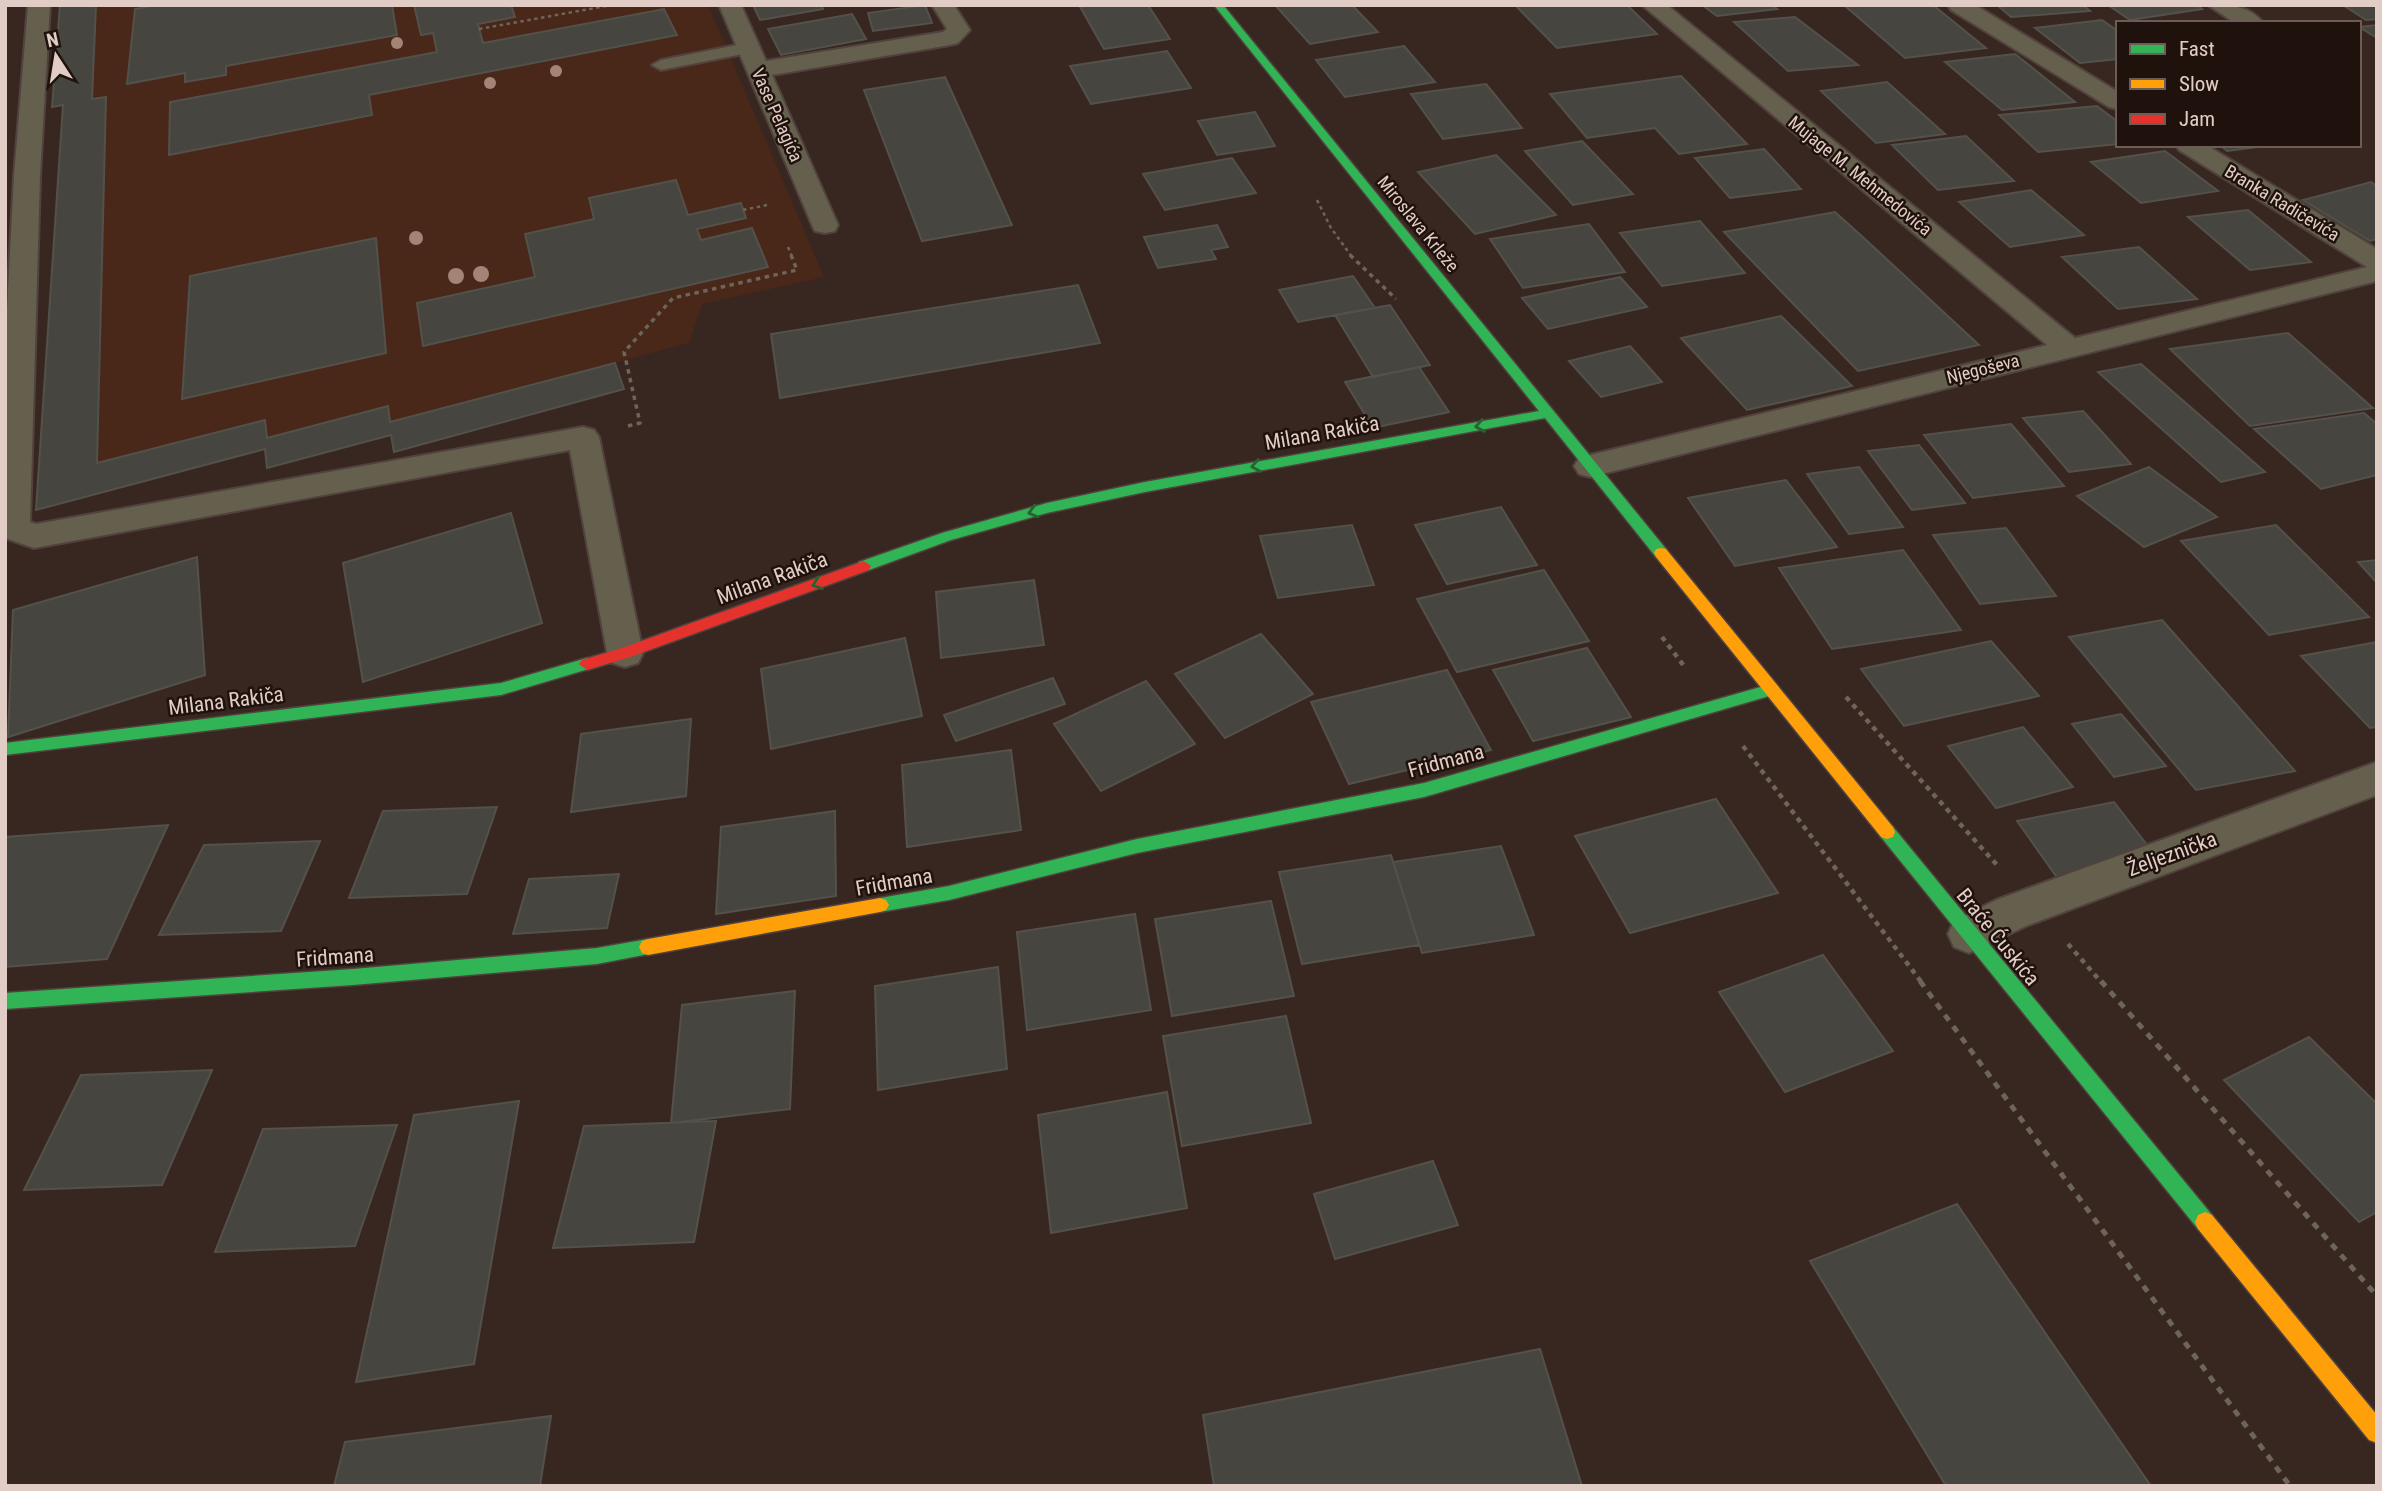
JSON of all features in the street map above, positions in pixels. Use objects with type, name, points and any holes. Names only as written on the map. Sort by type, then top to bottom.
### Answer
[{"type":"street","points":[[39,5],[16,178],[13,528],[34,537],[583,437],[625,653]]},
{"type":"street","name":"Vase Pelagića","points":[[730,5],[825,225]]},
{"type":"street","points":[[752,59],[950,38],[959,30],[943,5]]},
{"type":"street","name":"Miroslava Krleže","points":[[1218,5],[1590,466]]},
{"type":"street","name":"Mujage M. Mehmedovića","points":[[1653,5],[2068,347]]},
{"type":"street","points":[[1959,5],[2116,101]]},
{"type":"street","points":[[2219,5],[2248,21]]},
{"type":"street","name":"Branka Radičevića","points":[[2191,147],[2377,261]]},
{"type":"street","name":"Njegoševa","points":[[1590,466],[2377,273]]},
{"type":"street","name":"Milana Rakiča","points":[[5,749],[501,689],[625,653],[947,536],[1047,509],[1145,487],[1547,414]]},
{"type":"street","name":"Braće Ćuskića","points":[[1590,466],[2377,1432]]},
{"type":"street","name":"Fridmana","points":[[5,1001],[353,977],[597,956],[949,893],[1137,846],[1424,790],[1771,690]]},
{"type":"street","name":"Željeznička","points":[[1969,934],[2034,906],[2377,778]]},
{"type":"lane","points":[[661,65],[752,59]]},
{"type":"path","points":[[479,29],[612,5]]},
{"type":"path","points":[[583,437],[640,423],[624,352],[673,298],[797,270],[769,205],[743,210]]},
{"type":"path","points":[[782,233],[825,225]]},
{"type":"path","points":[[1840,691],[2034,906],[2377,1296]]},
{"type":"shaded area","points":[[96,5],[708,5],[824,277],[702,304],[689,343],[390,422],[387,407],[267,438],[265,420],[97,463],[106,97],[92,99]]},
{"type":"building","points":[[60,5],[96,5],[92,99],[106,97],[97,463],[265,420],[267,438],[388,406],[390,422],[615,363],[624,389],[394,452],[391,435],[267,468],[265,449],[36,510],[63,105],[52,107]]},
{"type":"building","points":[[157,5],[392,5],[397,35],[226,66],[226,75],[185,82],[185,73],[127,84],[135,9]]},
{"type":"building","points":[[414,5],[511,5],[515,17],[478,24],[483,43],[664,9],[677,35],[369,95],[372,115],[169,155],[170,102],[437,52],[433,33],[421,35]]},
{"type":"building","points":[[753,5],[821,5],[823,9],[760,20]]},
{"type":"building","points":[[925,5],[932,23],[873,31],[868,13]]},
{"type":"building","points":[[1079,5],[1148,5],[1170,39],[1104,49]]},
{"type":"building","points":[[1275,5],[1352,5],[1378,32],[1310,44]]},
{"type":"building","points":[[1515,5],[1627,5],[1657,34],[1557,48]]},
{"type":"building","points":[[1702,5],[1772,5],[1777,9],[1717,16]]},
{"type":"building","points":[[1844,5],[1933,5],[1986,48],[1905,58]]},
{"type":"building","points":[[1997,5],[2083,5],[2090,11],[2011,17]]},
{"type":"building","points":[[2108,5],[2197,5],[2202,9],[2130,20]]},
{"type":"building","points":[[2343,5],[2377,5],[2377,19],[2366,20]]},
{"type":"building","points":[[852,14],[866,39],[781,55],[768,29]]},
{"type":"building","points":[[1795,17],[1858,65],[1788,71],[1734,22]]},
{"type":"building","points":[[2102,20],[2116,30],[2116,59],[2080,63],[2035,28]]},
{"type":"building","points":[[2377,25],[2377,38],[2361,28]]},
{"type":"building","points":[[1404,46],[1435,82],[1345,97],[1316,60]]},
{"type":"building","points":[[1167,51],[1191,88],[1091,104],[1070,66]]},
{"type":"building","points":[[2015,54],[2075,102],[2002,110],[1945,62]]},
{"type":"building","points":[[1681,76],[1747,144],[1679,154],[1655,128],[1587,138],[1550,94]]},
{"type":"building","points":[[945,77],[1012,225],[922,241],[864,90]]},
{"type":"building","points":[[1887,82],[1945,134],[1876,143],[1821,91]]},
{"type":"building","points":[[1486,84],[1522,128],[1443,139],[1411,94]]},
{"type":"building","points":[[2097,106],[2116,120],[2116,144],[2038,152],[1999,115]]},
{"type":"building","points":[[1255,112],[1275,146],[1217,155],[1198,121]]},
{"type":"building","points":[[1966,136],[2014,181],[1938,190],[1892,145]]},
{"type":"building","points":[[1582,141],[1633,194],[1573,205],[1525,151]]},
{"type":"building","points":[[2222,147],[2258,147],[2227,151]]},
{"type":"building","points":[[1764,149],[1801,189],[1730,198],[1695,158]]},
{"type":"building","points":[[2165,151],[2218,191],[2141,203],[2091,162]]},
{"type":"building","points":[[1496,155],[1556,215],[1475,234],[1418,172]]},
{"type":"building","points":[[1232,158],[1256,193],[1165,210],[1143,174]]},
{"type":"building","points":[[676,180],[688,215],[741,203],[746,218],[697,229],[701,240],[752,228],[768,267],[423,346],[417,303],[535,277],[525,234],[594,219],[589,198]]},
{"type":"building","points":[[2371,182],[2377,186],[2377,239],[2370,241],[2303,200]]},
{"type":"building","points":[[2031,190],[2084,235],[2010,247],[1959,202]]},
{"type":"building","points":[[2248,210],[2311,262],[2250,270],[2188,217]]},
{"type":"building","points":[[1835,212],[1979,345],[1858,371],[1724,232]]},
{"type":"building","points":[[1700,221],[1745,273],[1662,286],[1620,233]]},
{"type":"building","points":[[1589,224],[1625,272],[1523,288],[1490,239]]},
{"type":"building","points":[[1217,225],[1228,247],[1211,250],[1216,259],[1158,268],[1144,237]]},
{"type":"building","points":[[376,238],[386,353],[182,399],[190,276]]},
{"type":"building","points":[[2139,247],[2197,299],[2118,309],[2062,257]]},
{"type":"building","points":[[1353,276],[1375,308],[1298,322],[1279,290]]},
{"type":"building","points":[[1620,277],[1647,307],[1548,329],[1522,298]]},
{"type":"building","points":[[1078,285],[1100,343],[780,398],[771,334]]},
{"type":"building","points":[[1390,305],[1430,365],[1373,377],[1335,315]]},
{"type":"building","points":[[1781,316],[1852,386],[1747,410],[1681,338]]},
{"type":"building","points":[[2288,333],[2373,408],[2250,426],[2170,349]]},
{"type":"building","points":[[1630,346],[1662,382],[1601,397],[1569,361]]},
{"type":"building","points":[[2141,364],[2265,472],[2221,482],[2098,372]]},
{"type":"building","points":[[1419,367],[1449,412],[1373,428],[1345,382]]},
{"type":"building","points":[[2083,411],[2131,464],[2069,472],[2023,418]]},
{"type":"building","points":[[2364,413],[2377,424],[2377,475],[2321,489],[2254,429]]},
{"type":"building","points":[[2011,424],[2064,486],[1973,498],[1924,435]]},
{"type":"building","points":[[1919,445],[1965,503],[1912,510],[1868,451]]},
{"type":"building","points":[[1859,467],[1903,527],[1849,534],[1807,474]]},
{"type":"building","points":[[2149,467],[2217,517],[2144,547],[2077,496]]},
{"type":"building","points":[[1786,480],[1837,547],[1735,566],[1688,498]]},
{"type":"building","points":[[1501,507],[1537,565],[1447,584],[1415,525]]},
{"type":"building","points":[[511,513],[542,623],[363,682],[343,563]]},
{"type":"building","points":[[1352,525],[1374,585],[1278,598],[1260,536]]},
{"type":"building","points":[[2276,525],[2369,617],[2269,635],[2181,541]]},
{"type":"building","points":[[2006,528],[2056,596],[1980,604],[1933,535]]},
{"type":"building","points":[[1903,550],[1961,630],[1832,649],[1779,568]]},
{"type":"building","points":[[197,557],[205,675],[8,737],[13,610]]},
{"type":"building","points":[[2377,560],[2377,583],[2358,562]]},
{"type":"building","points":[[1544,570],[1589,641],[1457,672],[1417,599]]},
{"type":"building","points":[[1034,580],[1044,645],[941,658],[936,592]]},
{"type":"building","points":[[2162,620],[2295,771],[2196,790],[2069,637]]},
{"type":"building","points":[[1261,634],[1313,694],[1225,738],[1175,674]]},
{"type":"building","points":[[905,638],[922,716],[771,749],[761,669]]},
{"type":"building","points":[[1991,641],[2039,696],[1904,726],[1861,669]]},
{"type":"building","points":[[2377,642],[2377,727],[2370,728],[2301,656]]},
{"type":"building","points":[[1587,648],[1631,717],[1533,741],[1493,670]]},
{"type":"building","points":[[1447,670],[1491,750],[1349,784],[1311,702]]},
{"type":"building","points":[[1053,678],[1065,704],[956,741],[944,715]]},
{"type":"building","points":[[1146,681],[1195,744],[1101,791],[1054,724]]},
{"type":"building","points":[[2121,714],[2166,766],[2114,777],[2072,724]]},
{"type":"building","points":[[691,719],[686,796],[571,812],[581,734]]},
{"type":"building","points":[[2023,727],[2073,787],[1996,808],[1948,746]]},
{"type":"building","points":[[1011,750],[1021,830],[907,847],[902,765]]},
{"type":"building","points":[[1716,799],[1778,893],[1630,933],[1575,836]]},
{"type":"building","points":[[2114,802],[2158,859],[2058,879],[2017,821]]},
{"type":"building","points":[[497,807],[467,894],[349,898],[383,811]]},
{"type":"building","points":[[835,811],[836,896],[716,914],[721,827]]},
{"type":"building","points":[[168,825],[107,959],[5,967],[5,837]]},
{"type":"building","points":[[320,841],[281,931],[159,935],[204,845]]},
{"type":"building","points":[[1501,846],[1534,935],[1422,953],[1393,862]]},
{"type":"building","points":[[1391,855],[1419,945],[1302,964],[1279,872]]},
{"type":"building","points":[[619,874],[607,928],[513,934],[529,879]]},
{"type":"building","points":[[1271,901],[1294,996],[1172,1016],[1155,919]]},
{"type":"building","points":[[1135,914],[1151,1010],[1027,1030],[1017,932]]},
{"type":"building","points":[[1823,955],[1893,1051],[1785,1092],[1719,992]]},
{"type":"building","points":[[998,967],[1007,1069],[878,1090],[875,986]]},
{"type":"building","points":[[795,991],[790,1109],[671,1123],[682,1005]]},
{"type":"building","points":[[1286,1016],[1311,1123],[1182,1146],[1163,1036]]},
{"type":"building","points":[[2309,1037],[2377,1104],[2377,1212],[2359,1222],[2224,1080]]},
{"type":"building","points":[[212,1070],[162,1185],[24,1190],[81,1075]]},
{"type":"building","points":[[1167,1092],[1187,1208],[1051,1233],[1038,1115]]},
{"type":"building","points":[[519,1101],[474,1364],[356,1382],[414,1115]]},
{"type":"building","points":[[716,1121],[694,1242],[553,1248],[584,1126]]},
{"type":"building","points":[[397,1125],[355,1246],[215,1252],[263,1129]]},
{"type":"building","points":[[1433,1161],[1458,1225],[1335,1259],[1314,1194]]},
{"type":"building","points":[[1957,1204],[2151,1486],[1946,1486],[1810,1261]]},
{"type":"building","points":[[1540,1349],[1582,1486],[1214,1486],[1203,1415]]},
{"type":"building","points":[[551,1416],[540,1486],[334,1486],[345,1442]]},
{"type":"traffic: fast","points":[[1218,5],[1661,553]]},
{"type":"traffic: fast","points":[[864,566],[947,536],[1047,508],[1145,487],[1547,414]]},
{"type":"traffic: fast","points":[[5,749],[501,689],[587,664]]},
{"type":"traffic: fast","points":[[880,905],[949,893],[1137,846],[1424,790],[1771,690]]},
{"type":"traffic: fast","points":[[1887,832],[2205,1222]]},
{"type":"traffic: fast","points":[[5,1001],[353,977],[597,956],[648,947]]},
{"type":"traffic: slow","points":[[1661,553],[1887,832]]},
{"type":"traffic: slow","points":[[648,947],[880,905]]},
{"type":"traffic: slow","points":[[2205,1222],[2377,1432]]},
{"type":"traffic: jam","points":[[587,664],[625,653],[864,566]]}]
